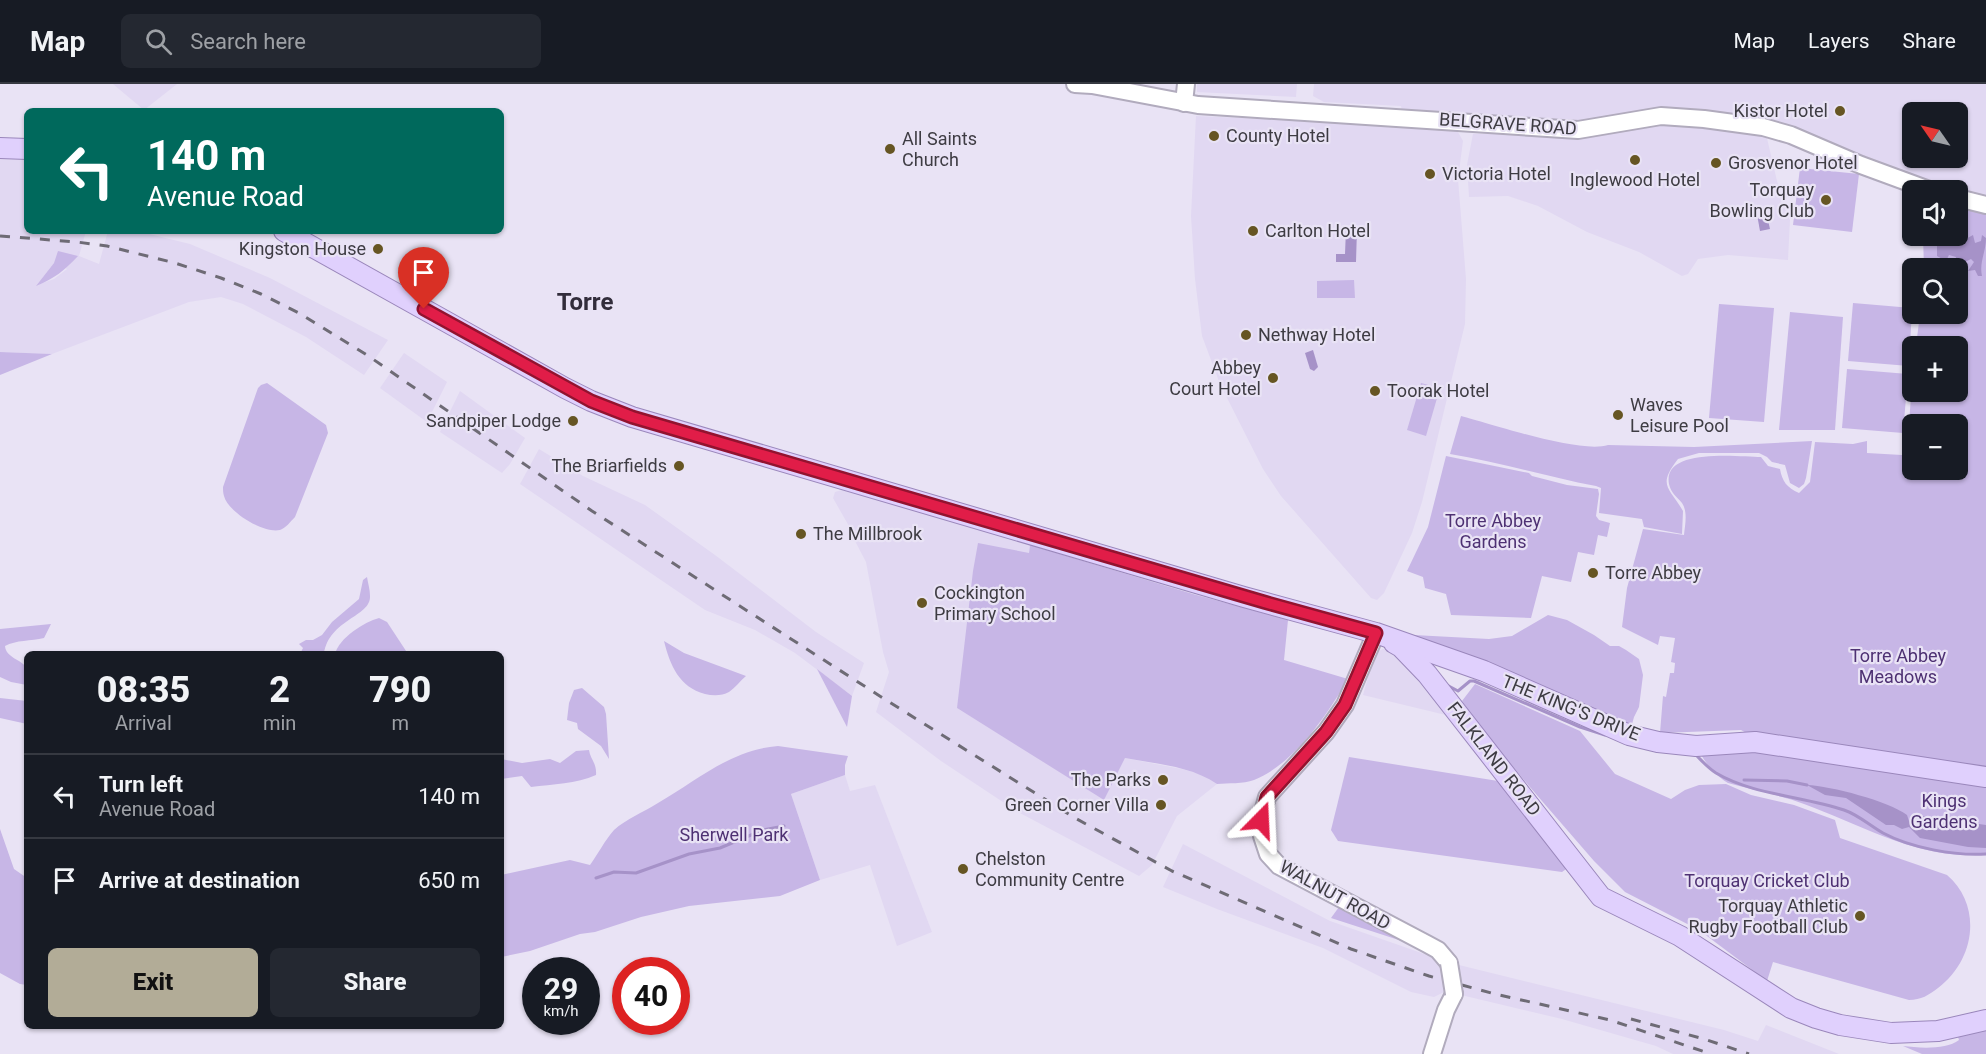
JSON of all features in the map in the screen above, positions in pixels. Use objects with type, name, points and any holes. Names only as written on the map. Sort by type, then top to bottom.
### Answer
[{"type":"main road","points":[[0,148],[24,149]]},
{"type":"main road","points":[[289,234],[565,388],[613,410],[1376,633]]},
{"type":"main road","name":"THE KING'S DRIVE","points":[[1376,633],[1484,671],[1547,701],[1629,735],[1658,742],[1699,746],[1755,742],[1986,777]]},
{"type":"main road","name":"FALKLAND ROAD","points":[[1376,633],[1401,647],[1427,674],[1601,897],[1680,936],[1791,1008],[1816,1018],[1840,1025],[1891,1033],[1938,1031],[1986,1020]]},
{"type":"street","name":"BELGRAVE ROAD","points":[[1075,84],[1092,85],[1184,103],[1267,111],[1578,130],[1661,116],[1704,119],[1763,127],[1791,135],[1902,180]]},
{"type":"street","points":[[1184,103],[1186,84]]},
{"type":"street","points":[[1968,200],[1986,205]]},
{"type":"street","name":"WALNUT ROAD","points":[[1376,633],[1345,705],[1326,732],[1267,797],[1261,820],[1262,836],[1268,854],[1279,866],[1438,950],[1449,963],[1454,994],[1446,1010],[1432,1054]]},
{"type":"shaded area","points":[[113,84],[177,84],[147,108],[142,108]]},
{"type":"shaded area","points":[[1197,84],[1297,84],[1296,97],[1197,92]]},
{"type":"shaded area","points":[[1314,84],[1986,84],[1986,197],[1968,193],[1968,180],[1919,180],[1776,125],[1724,113],[1682,111],[1591,124],[1402,111],[1401,106],[1324,102],[1313,96]]},
{"type":"shaded area","points":[[1196,116],[1451,127],[1458,132],[1463,141],[1458,179],[1466,279],[1465,324],[1422,502],[1412,533],[1384,593],[1377,600],[1371,598],[1281,496],[1263,469],[1220,384],[1202,336],[1191,216]]},
{"type":"shaded area","points":[[1682,122],[1766,134],[1777,181],[1790,220],[1788,260],[1728,255],[1698,259],[1688,274],[1682,276],[1639,252],[1587,232],[1538,206],[1508,196],[1469,197],[1467,165],[1473,134],[1536,134]]},
{"type":"shaded area","points":[[0,156],[24,159],[24,234],[85,234],[79,256],[99,264],[107,234],[149,234],[190,244],[270,278],[388,340],[364,375],[306,337],[243,304],[221,297],[189,302],[52,354],[0,352]],"holes":[[[54,263],[67,269],[54,279],[37,285]]]},
{"type":"shaded area","points":[[1765,207],[1770,229],[1760,231],[1756,209]]},
{"type":"shaded area","points":[[1346,229],[1357,229],[1356,262],[1336,262],[1336,254],[1345,254]]},
{"type":"shaded area","points":[[1973,235],[1975,243],[1981,241],[1982,235],[1986,238],[1981,266],[1982,276],[1978,276],[1975,270],[1968,271],[1974,262],[1971,259],[1968,260],[1968,258],[1956,258],[1949,255],[1948,258],[1937,256],[1937,246],[1968,246],[1968,238]]},
{"type":"shaded area","points":[[1313,350],[1318,367],[1314,371],[1310,369],[1305,353]]},
{"type":"shaded area","points":[[404,353],[447,382],[427,422],[380,388]]},
{"type":"shaded area","points":[[460,391],[525,438],[502,473],[440,432]]},
{"type":"shaded area","points":[[539,449],[583,476],[645,505],[816,632],[864,663],[852,696],[795,653],[755,630],[705,610],[520,484]]},
{"type":"shaded area","points":[[842,490],[907,507],[1030,545],[1029,553],[957,708],[1104,799],[1125,758],[1204,775],[1217,784],[1177,816],[1152,865],[1139,876],[1018,812],[941,761],[876,712],[889,672],[866,562],[833,498],[835,492]]},
{"type":"shaded area","points":[[1383,649],[1390,650],[1403,661],[1454,717],[1363,695],[1375,653]]},
{"type":"shaded area","points":[[845,775],[850,791],[875,785],[932,932],[897,946],[870,865],[820,880],[791,794]]},
{"type":"shaded area","points":[[1807,785],[1844,791],[1887,805],[1907,815],[1911,823],[1915,818],[1922,816],[1986,825],[1986,848],[1920,838],[1909,827],[1902,829],[1894,825],[1886,825],[1846,798],[1825,795]]},
{"type":"shaded area","points":[[1183,844],[1330,921],[1430,956],[1442,966],[1458,971],[1459,965],[1724,1030],[1758,1041],[1766,1025],[1839,1054],[1673,1054],[1656,1046],[1562,1019],[1461,995],[1444,992],[1434,997],[1411,992],[1323,948],[1163,887]]},
{"type":"green space","name":"Torquay Bowling Club","points":[[1800,168],[1859,174],[1852,232],[1793,225]]},
{"type":"green space","name":"Torre Abbey Meadows","points":[[1968,200],[1986,205],[1986,770],[1750,735],[1741,730],[1660,733],[1663,696],[1666,697],[1670,673],[1674,673],[1675,663],[1671,662],[1675,638],[1660,636],[1658,645],[1622,627],[1627,588],[1643,529],[1684,535],[1685,510],[1669,484],[1670,472],[1677,464],[1689,459],[1705,457],[1761,457],[1768,466],[1780,469],[1786,484],[1799,493],[1810,482],[1815,442],[1853,444],[1867,441],[1867,453],[1902,455],[1902,480],[1968,480],[1968,414],[1910,414],[1911,402],[1968,402],[1968,336],[1917,336],[1919,324],[1968,324],[1968,258],[1924,258],[1923,246],[1968,246]]},
{"type":"green space","points":[[58,251],[78,256],[59,274],[36,286],[54,263]]},
{"type":"green space","points":[[1354,280],[1355,298],[1317,298],[1317,281]]},
{"type":"green space","points":[[1853,303],[1902,307],[1902,324],[1911,324],[1911,336],[1902,336],[1902,365],[1848,361]]},
{"type":"green space","points":[[1719,304],[1774,308],[1764,422],[1709,418]]},
{"type":"green space","points":[[1790,312],[1843,317],[1835,430],[1779,430]]},
{"type":"green space","points":[[0,352],[52,354],[0,375]]},
{"type":"green space","points":[[1847,369],[1902,374],[1902,402],[1906,402],[1905,414],[1902,414],[1902,433],[1842,428]]},
{"type":"green space","points":[[267,383],[326,425],[328,433],[295,517],[280,530],[265,529],[239,515],[227,502],[223,492],[258,388]]},
{"type":"green space","points":[[1421,383],[1440,388],[1426,436],[1407,430]]},
{"type":"green space","points":[[1461,416],[1557,442],[1595,447],[1608,445],[1694,447],[1812,441],[1806,478],[1804,484],[1799,488],[1790,483],[1785,465],[1772,462],[1759,453],[1699,453],[1678,459],[1668,475],[1667,486],[1683,511],[1682,534],[1644,527],[1642,519],[1599,513],[1601,488],[1596,486],[1450,454]]},
{"type":"green space","name":"Torre Abbey Gardens","points":[[1446,456],[1529,473],[1532,476],[1567,485],[1598,489],[1596,516],[1599,520],[1610,523],[1607,537],[1598,535],[1594,555],[1578,552],[1571,582],[1542,576],[1531,618],[1451,615],[1446,594],[1425,588],[1423,577],[1407,571],[1428,527]]},
{"type":"green space","points":[[978,543],[1029,553],[1030,545],[1288,620],[1284,660],[1348,679],[1320,723],[1296,751],[1269,773],[1240,783],[1217,784],[1185,769],[1125,758],[1104,800],[957,708]]},
{"type":"green space","points":[[367,577],[370,596],[369,603],[364,609],[333,633],[325,651],[302,651],[303,648],[299,644],[322,635],[332,622],[359,599],[363,580]]},
{"type":"green space","points":[[1548,615],[1567,620],[1610,646],[1619,646],[1639,659],[1643,675],[1639,707],[1629,735],[1376,633],[1489,639],[1512,636]]},
{"type":"green space","points":[[379,618],[387,622],[406,651],[336,651],[341,642],[366,623]]},
{"type":"green space","points":[[51,624],[44,638],[5,646],[11,656],[24,665],[24,684],[0,677],[0,629]]},
{"type":"green space","points":[[664,641],[684,653],[746,676],[729,692],[723,694],[711,695],[696,691],[677,674]]},
{"type":"green space","points":[[817,669],[852,696],[847,727]]},
{"type":"green space","name":"Torquay Cricket Club","points":[[1475,684],[1580,731],[1615,774],[1671,799],[1699,785],[1726,784],[1751,795],[1794,805],[1835,820],[1840,838],[1947,875],[1966,902],[1970,917],[1967,948],[1960,963],[1938,988],[1925,997],[1913,1000],[1773,962],[1767,981],[1699,930],[1625,892],[1594,861],[1493,743],[1462,701]]},
{"type":"green space","points":[[582,688],[604,707],[609,759],[601,746],[578,729],[577,723],[567,720],[569,703],[574,690]]},
{"type":"green space","points":[[0,698],[24,701],[24,723],[0,718]]},
{"type":"green space","name":"Kings Gardens","points":[[1739,742],[1986,777],[1986,854],[1939,853],[1916,847],[1795,801],[1728,783],[1709,767],[1696,746]]},
{"type":"green space","name":"Sherwell Park","points":[[778,746],[848,756],[845,775],[791,794],[820,880],[780,896],[689,906],[641,917],[530,951],[504,956],[504,874],[570,860],[590,865],[614,830],[624,822],[715,767],[745,753]]},
{"type":"green space","points":[[589,750],[596,775],[572,782],[531,787],[522,776],[504,779],[504,760],[522,763],[550,759],[560,763],[576,751]]},
{"type":"green space","points":[[1349,757],[1498,781],[1569,867],[1562,872],[1338,841],[1331,830]]},
{"type":"green space","points":[[0,829],[14,869],[24,876],[24,985],[0,973]]},
{"type":"green space","points":[[1339,907],[1393,934],[1405,942],[1331,918]]},
{"type":"green space","points":[[1986,1029],[1986,1054],[1922,1054],[1903,1046],[1940,1047],[1954,1043],[1959,1040],[1958,1037]]},
{"type":"waterway","points":[[1445,684],[1458,691],[1470,681],[1474,681],[1580,727],[1605,735]]},
{"type":"waterway","points":[[1696,755],[1713,771],[1730,780],[1762,791],[1844,810],[1883,833],[1907,843],[1947,852],[1986,854]]},
{"type":"waterway","points":[[1744,780],[1787,781],[1807,785]]},
{"type":"waterway","points":[[596,878],[614,872],[636,873],[689,854],[720,848],[763,830],[784,826]]},
{"type":"railway","points":[[0,236],[107,246],[175,263],[261,294],[299,313],[367,355],[592,511],[886,700],[1075,818],[1172,871],[1351,949],[1429,976],[1495,994],[1610,1020],[1711,1054]]},
{"type":"railway","points":[[1631,1019],[1749,1054]]},
{"type":"place","name":"Kistor Hotel","points":[[1840,111]]},
{"type":"place","name":"County Hotel","points":[[1214,136]]},
{"type":"place","name":"All Saints Church","points":[[890,149]]},
{"type":"place","name":"Inglewood Hotel","points":[[1635,160]]},
{"type":"place","name":"Grosvenor Hotel","points":[[1716,163]]},
{"type":"place","name":"Victoria Hotel","points":[[1430,174]]},
{"type":"place","name":"Torquay Bowling Club","points":[[1826,200]]},
{"type":"place","name":"Carlton Hotel","points":[[1253,231]]},
{"type":"place","name":"Kingston House","points":[[378,249]]},
{"type":"place","name":"Nethway Hotel","points":[[1246,335]]},
{"type":"place","name":"Abbey Court Hotel","points":[[1273,378]]},
{"type":"place","name":"Toorak Hotel","points":[[1375,391]]},
{"type":"place","name":"Waves Leisure Pool","points":[[1618,415]]},
{"type":"place","name":"Sandpiper Lodge","points":[[573,421]]},
{"type":"place","name":"The Briarfields","points":[[679,466]]},
{"type":"place","name":"The Millbrook","points":[[801,534]]},
{"type":"place","name":"Torre Abbey","points":[[1593,573]]},
{"type":"place","name":"Cockington Primary School","points":[[922,603]]},
{"type":"place","name":"The Parks","points":[[1163,780]]},
{"type":"place","name":"Green Corner Villa","points":[[1161,805]]},
{"type":"place","name":"Chelston Community Centre","points":[[963,869]]},
{"type":"place","name":"Torquay Athletic Rugby Football Club","points":[[1860,916]]},
{"type":"district","name":"Torre","points":[[585,302]]},
{"type":"route","points":[[424,309],[565,388],[632,417],[1376,633],[1345,705],[1326,732],[1267,797],[1261,820]]}]
